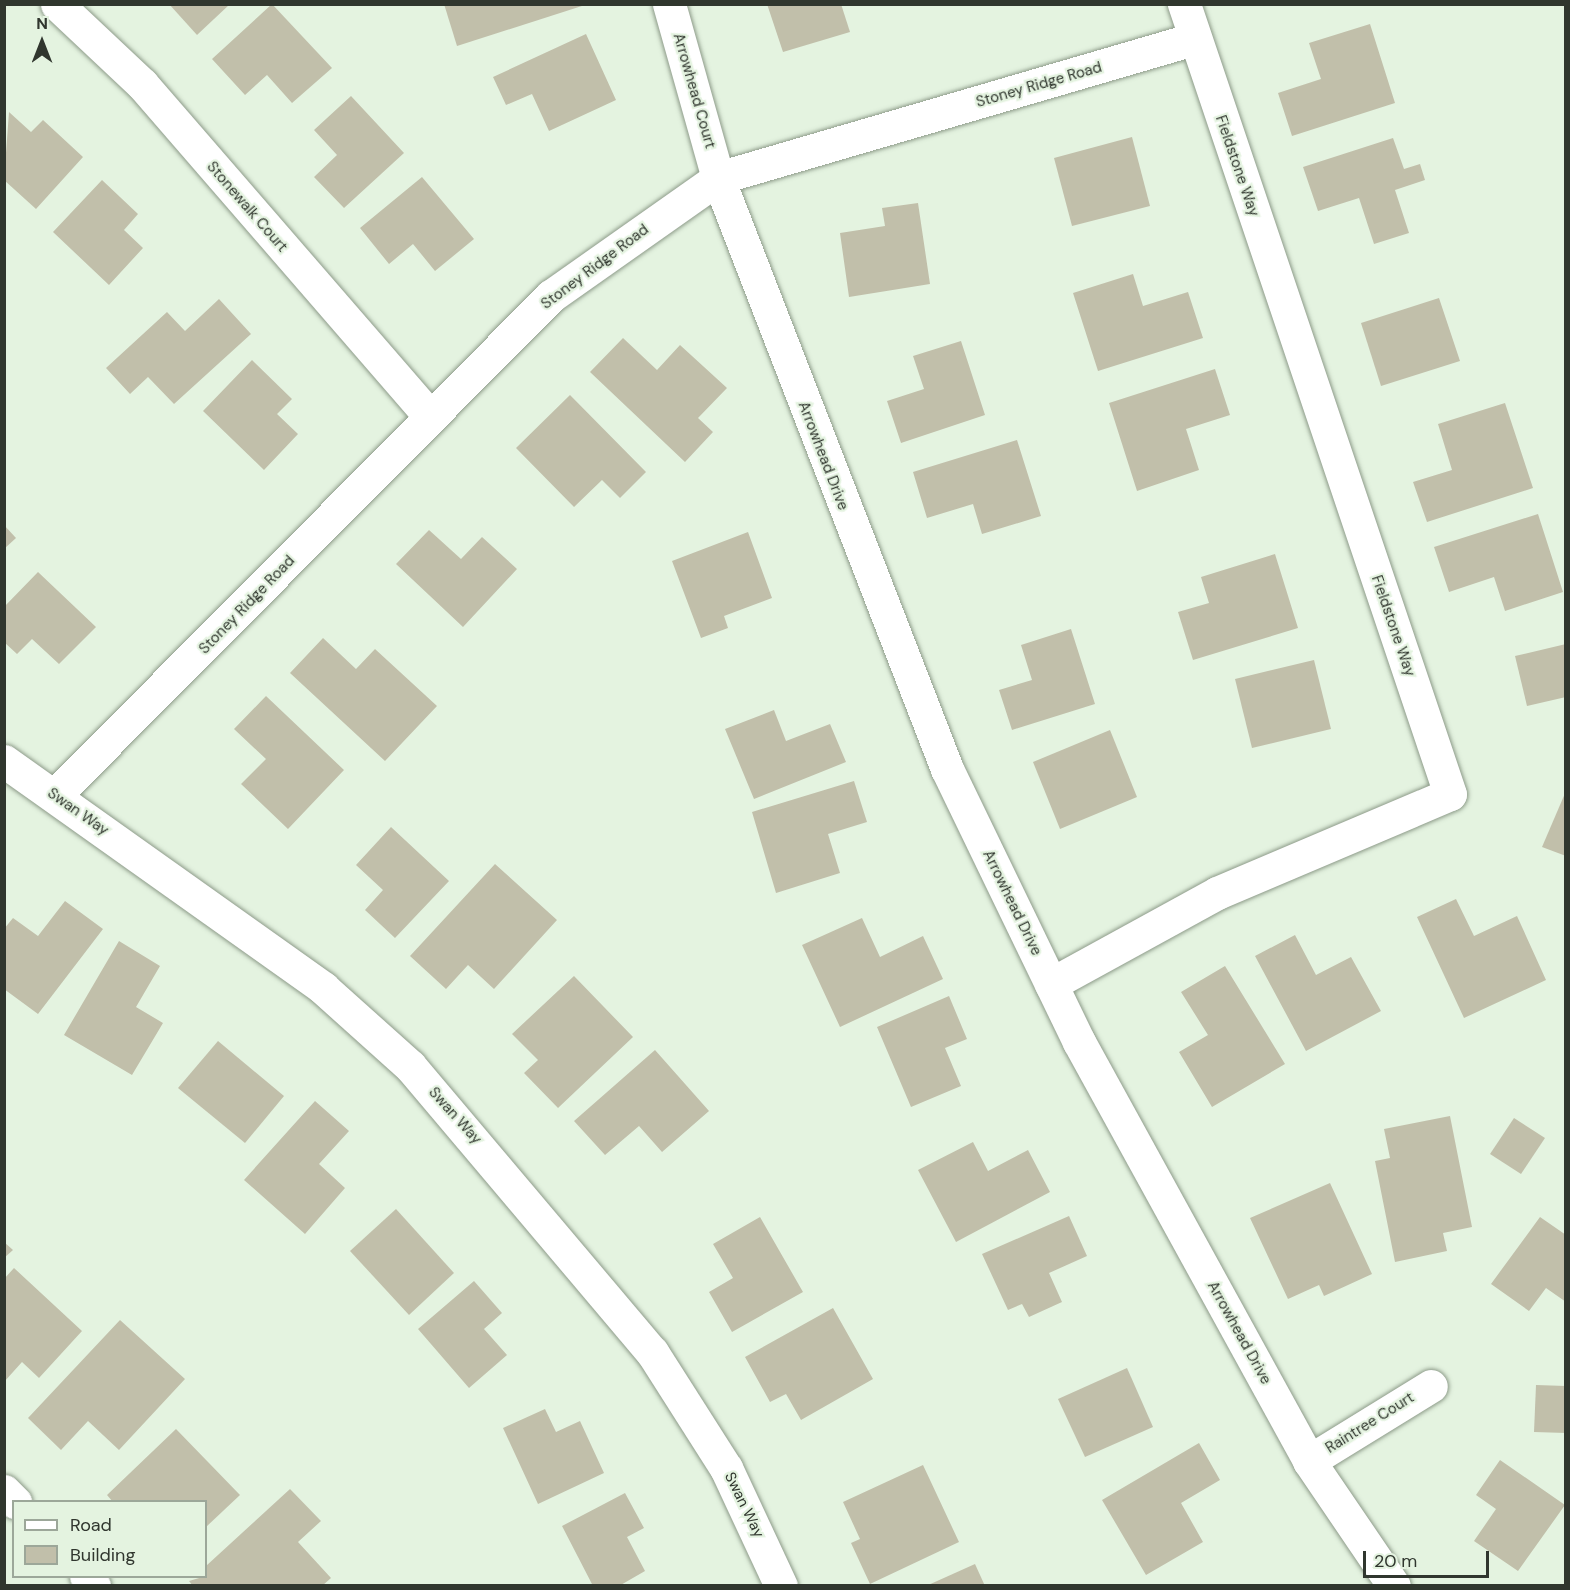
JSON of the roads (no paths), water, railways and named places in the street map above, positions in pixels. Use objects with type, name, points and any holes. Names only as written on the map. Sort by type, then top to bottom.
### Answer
[{"type":"street","name":"Stonewalk Court","points":[[57,4],[142,84],[430,416]]},
{"type":"street","name":"Arrowhead Court","points":[[669,4],[718,178]]},
{"type":"street","points":[[1184,4],[1194,39]]},
{"type":"street","name":"Stoney Ridge Road","points":[[55,795],[551,296],[718,178],[1194,39]]},
{"type":"street","name":"Fieldstone Way","points":[[1051,984],[1217,893],[1450,794],[1194,39]]},
{"type":"street","name":"Arrowhead Drive","points":[[718,178],[947,770],[1051,984],[1309,1461],[1394,1586]]},
{"type":"street","name":"Swan Way","points":[[4,761],[55,795],[323,988],[410,1066],[652,1352],[726,1468],[782,1586]]},
{"type":"street","name":"Raintree Court","points":[[1309,1461],[1431,1386]]}]
